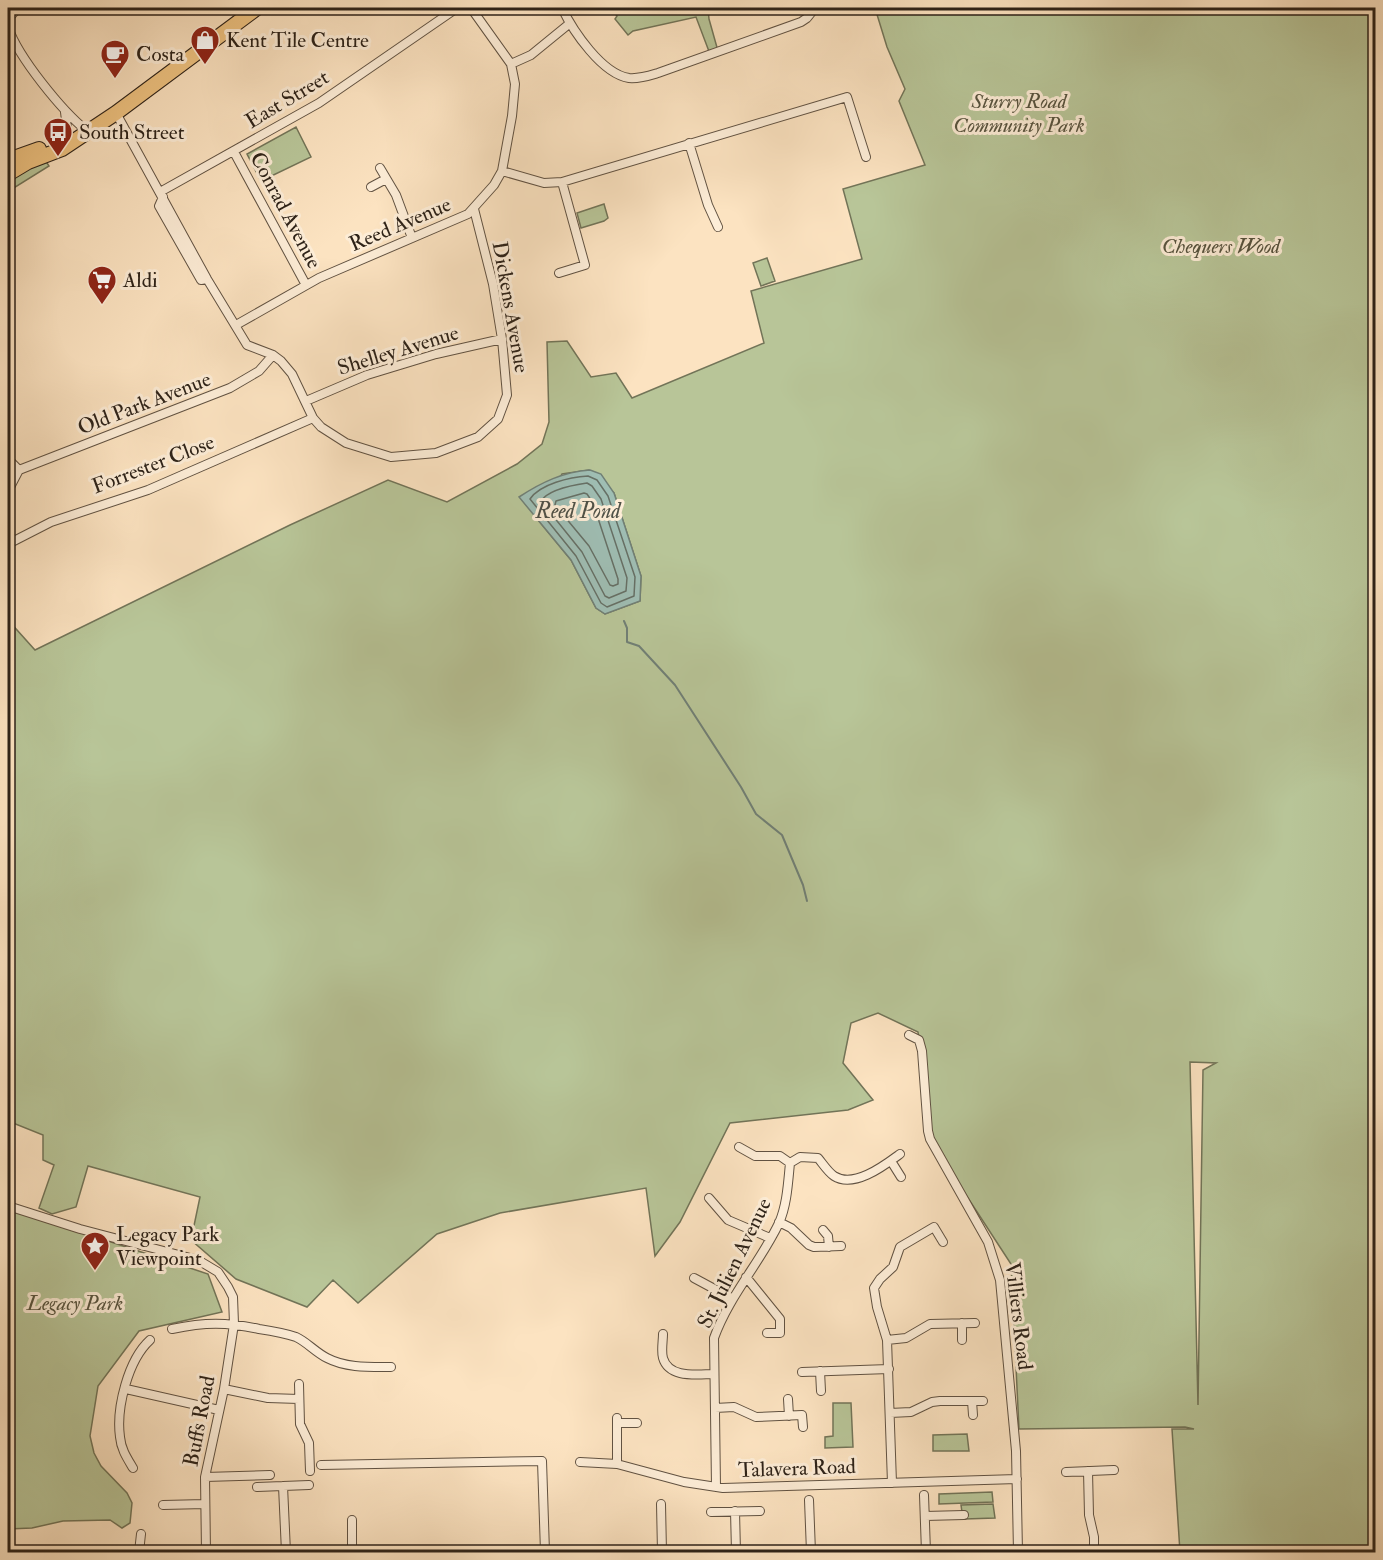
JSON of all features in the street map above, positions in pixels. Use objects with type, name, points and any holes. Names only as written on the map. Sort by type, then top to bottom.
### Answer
[{"type":"highway","points":[[8,174],[28,162],[62,149],[116,113],[257,8]]},
{"type":"highway","points":[[8,160],[84,133]]},
{"type":"street","points":[[8,19],[18,8]]},
{"type":"street","name":"East Street","points":[[161,195],[319,103],[457,8]]},
{"type":"street","points":[[471,8],[511,64],[531,55],[569,24]]},
{"type":"street","points":[[562,8],[569,24],[607,67],[618,75],[641,78],[793,26],[807,18],[815,8]]},
{"type":"street","points":[[8,27],[13,42],[84,133]]},
{"type":"street","name":"Reed Avenue","points":[[236,325],[306,285],[468,214],[474,209],[494,185],[502,171],[512,116],[514,84],[511,64]]},
{"type":"street","points":[[502,171],[544,183],[562,182],[847,97],[866,158]]},
{"type":"street","points":[[60,142],[67,128],[65,110]]},
{"type":"street","points":[[116,113],[207,279],[247,345],[273,355],[292,374],[313,418]]},
{"type":"street","points":[[689,143],[708,205],[718,227]]},
{"type":"street","name":"Conrad Avenue","points":[[234,152],[306,285]]},
{"type":"street","points":[[380,168],[396,195],[412,238]]},
{"type":"street","points":[[371,187],[386,179]]},
{"type":"street","points":[[559,273],[585,265],[562,182]]},
{"type":"street","name":"Dickens Avenue","points":[[313,418],[321,427],[346,443],[391,458],[436,453],[478,437],[498,419],[507,395],[502,339],[493,284],[474,209]]},
{"type":"street","name":"Shelley Avenue","points":[[306,401],[367,375],[436,354],[502,339]]},
{"type":"street","name":"Old Park Avenue","points":[[20,470],[230,388],[259,371],[273,355]]},
{"type":"street","name":"Forrester Close","points":[[8,544],[51,522],[148,490],[313,418]]},
{"type":"street","points":[[8,459],[20,470],[8,491]]},
{"type":"street","name":"Villiers Road","points":[[909,1035],[919,1040],[922,1051],[930,1139],[988,1242],[1000,1280],[1017,1479],[1018,1552]]},
{"type":"street","points":[[739,1147],[755,1155],[780,1156],[790,1163],[800,1157],[818,1158],[834,1176],[846,1179],[868,1175],[900,1154]]},
{"type":"street","points":[[891,1161],[901,1177]]},
{"type":"street","name":"St. Julien Avenue","points":[[716,1487],[714,1338],[733,1299],[779,1222],[786,1201],[790,1163]]},
{"type":"street","points":[[709,1198],[728,1220],[770,1238]]},
{"type":"street","name":"Buffs Road","points":[[8,1206],[80,1229],[202,1262],[218,1272],[233,1297],[234,1324],[224,1389],[206,1477],[206,1552]]},
{"type":"street","points":[[779,1222],[798,1232],[808,1245],[814,1247],[841,1246]]},
{"type":"street","points":[[892,1484],[887,1340],[874,1288],[880,1278],[893,1267],[900,1247],[934,1227],[944,1242]]},
{"type":"street","points":[[823,1230],[828,1236],[829,1247]]},
{"type":"street","points":[[746,1277],[780,1319],[780,1333],[767,1333]]},
{"type":"street","points":[[694,1278],[733,1299]]},
{"type":"street","points":[[172,1329],[203,1323],[234,1324],[294,1337],[306,1342],[325,1357],[341,1363],[365,1367],[391,1366]]},
{"type":"street","points":[[962,1323],[962,1340]]},
{"type":"street","points":[[887,1340],[906,1338],[930,1324],[975,1323]]},
{"type":"street","points":[[663,1334],[663,1358],[672,1369],[684,1374],[714,1374]]},
{"type":"street","points":[[133,1468],[125,1454],[120,1437],[121,1410],[134,1360],[138,1352],[150,1341]]},
{"type":"street","points":[[802,1372],[889,1369]]},
{"type":"street","points":[[820,1371],[820,1390]]},
{"type":"street","points":[[298,1384],[300,1424],[309,1443],[310,1471]]},
{"type":"street","points":[[126,1389],[219,1410]]},
{"type":"street","points":[[224,1389],[268,1398],[299,1399]]},
{"type":"street","points":[[788,1399],[789,1416]]},
{"type":"street","points":[[972,1401],[973,1415]]},
{"type":"street","points":[[890,1413],[911,1412],[932,1402],[982,1401]]},
{"type":"street","points":[[715,1408],[734,1407],[756,1417],[802,1416],[803,1427]]},
{"type":"street","points":[[617,1464],[617,1421],[637,1423]]},
{"type":"street","points":[[321,1465],[542,1461],[545,1552]]},
{"type":"street","name":"Talavera Road","points":[[580,1462],[617,1464],[684,1482],[716,1487],[1017,1479]]},
{"type":"street","points":[[1066,1472],[1114,1470]]},
{"type":"street","points":[[1088,1471],[1089,1515],[1094,1537],[1094,1552]]},
{"type":"street","points":[[206,1477],[270,1475]]},
{"type":"street","points":[[257,1487],[309,1485]]},
{"type":"street","points":[[283,1486],[286,1552]]},
{"type":"street","points":[[924,1495],[926,1552]]},
{"type":"street","points":[[809,1500],[812,1552]]},
{"type":"street","points":[[163,1505],[205,1504]]},
{"type":"street","points":[[661,1504],[662,1552]]},
{"type":"street","points":[[711,1512],[760,1510]]},
{"type":"street","points":[[735,1511],[736,1552]]},
{"type":"street","points":[[925,1516],[964,1515]]},
{"type":"street","points":[[352,1520],[352,1552]]},
{"type":"street","points":[[139,1552],[141,1534]]},
{"type":"green space","points":[[611,8],[708,8],[718,51],[710,54],[696,17],[633,31],[628,35],[615,19],[617,16]]},
{"type":"green space","points":[[875,8],[1375,8],[1375,1552],[1180,1552],[1172,1429],[1194,1429],[1185,1427],[1019,1429],[1011,1264],[953,1175],[931,1133],[918,1032],[878,1013],[851,1023],[843,1063],[873,1100],[848,1110],[730,1123],[680,1222],[655,1256],[646,1188],[500,1213],[437,1234],[358,1303],[333,1280],[307,1307],[236,1279],[191,1240],[200,1197],[88,1166],[76,1207],[52,1214],[39,1208],[54,1165],[43,1160],[43,1135],[8,1121],[8,620],[35,650],[290,525],[388,480],[447,502],[517,464],[542,444],[549,422],[547,342],[567,341],[591,377],[616,373],[632,398],[764,343],[751,291],[862,259],[843,189],[925,165],[899,101],[905,89],[887,47]],"holes":[[[589,470],[614,493],[641,576],[640,601],[605,614],[596,608],[571,560],[538,520],[562,474]],[[1190,1062],[1216,1063],[1203,1070],[1198,1405]]]},
{"type":"green space","points":[[296,127],[311,157],[261,181],[247,154]]},
{"type":"green space","points":[[45,160],[49,166],[9,191],[8,176]]},
{"type":"green space","points":[[604,204],[608,218],[581,228],[577,213]]},
{"type":"green space","points":[[767,258],[775,281],[761,286],[753,263]]},
{"type":"green space","name":"Legacy Park","points":[[8,1208],[208,1274],[222,1312],[139,1331],[98,1386],[90,1436],[94,1453],[101,1466],[127,1493],[132,1503],[130,1523],[122,1528],[110,1520],[63,1521],[32,1528],[8,1529]]},
{"type":"green space","points":[[833,1403],[851,1403],[853,1447],[825,1448],[825,1437],[833,1436]]},
{"type":"green space","points":[[967,1434],[969,1451],[933,1451],[933,1435]]},
{"type":"green space","points":[[992,1492],[993,1502],[939,1504],[939,1494]]},
{"type":"green space","points":[[993,1504],[995,1518],[965,1519],[961,1505]]},
{"type":"water","name":"Reed Pond","points":[[590,470],[601,474],[614,493],[641,576],[640,601],[605,614],[596,608],[571,560],[519,497],[553,479]]},
{"type":"waterway","points":[[624,621],[627,628],[627,642],[639,646],[675,685],[756,814],[782,835],[803,885],[807,901]]},
{"type":"place","name":"Kent Tile Centre","points":[[205,66]]},
{"type":"place","name":"Costa","points":[[115,80]]},
{"type":"place","name":"South Street","points":[[58,158]]},
{"type":"place","name":"Aldi","points":[[102,306]]},
{"type":"place","name":"Legacy Park Viewpoint","points":[[95,1272]]},
{"type":"park label","name":"Sturry Road Community Park","points":[[1019,113]]},
{"type":"park label","name":"Chequers Wood","points":[[1221,246]]}]
